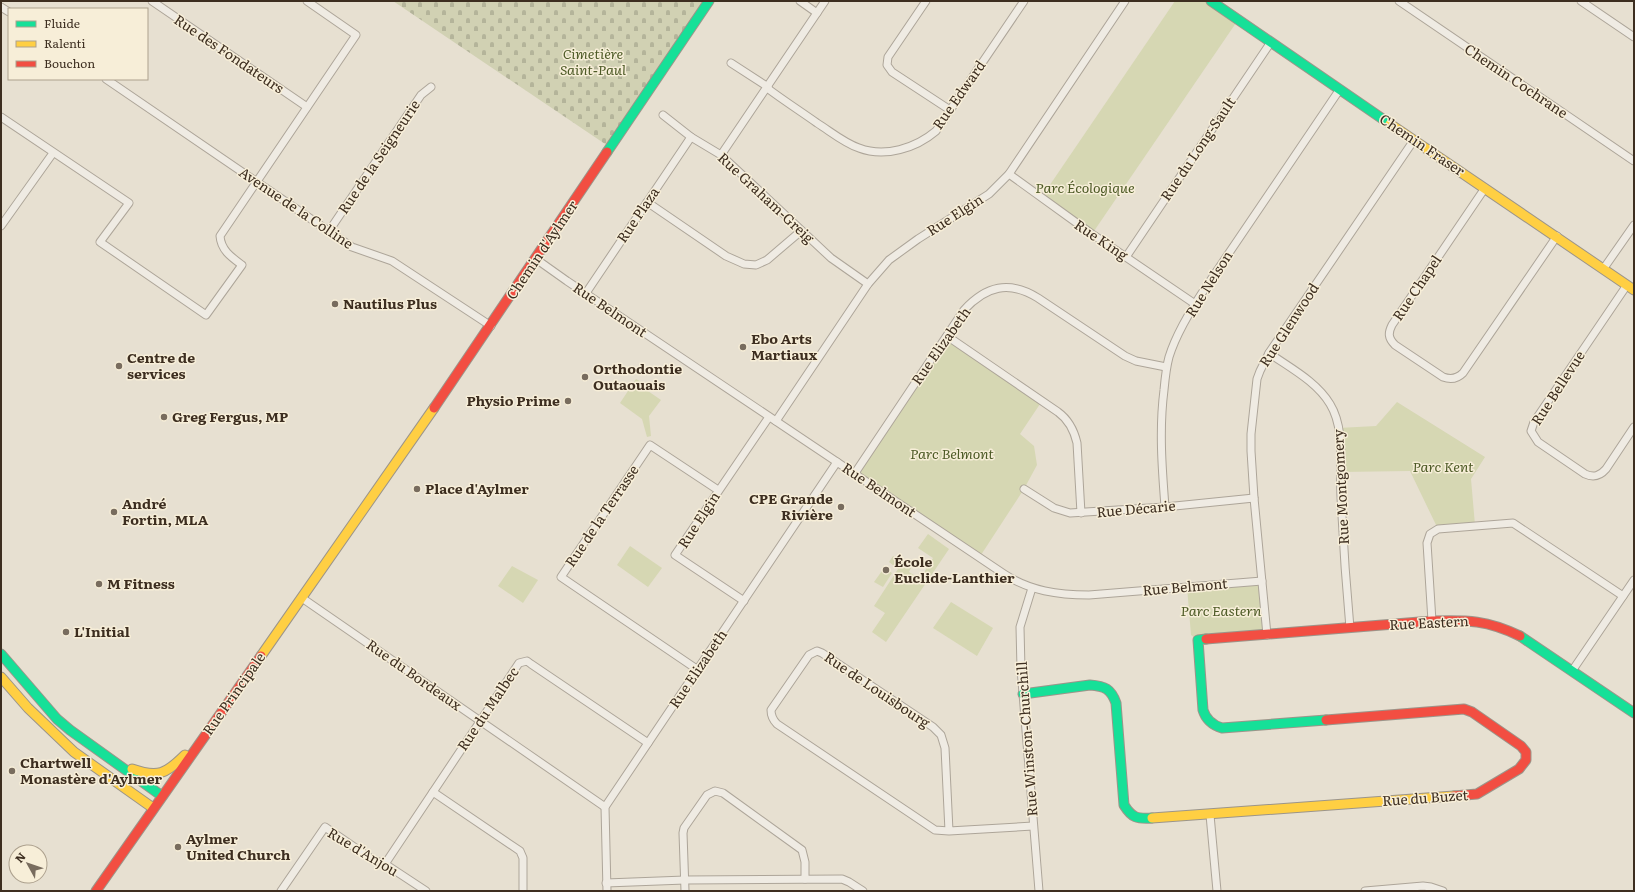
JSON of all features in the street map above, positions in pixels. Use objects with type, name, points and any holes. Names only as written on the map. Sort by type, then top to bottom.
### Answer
[{"type":"street","name":"Rue des Fondateurs","points":[[152,1],[306,107]]},
{"type":"street","points":[[1,117],[129,203],[100,242],[206,315],[242,265],[224,250],[220,244],[220,236],[356,35],[307,1]]},
{"type":"street","name":"Chemin d'Aylmer","points":[[373,497],[491,326],[709,1]]},
{"type":"street","points":[[800,1],[817,13]]},
{"type":"street","points":[[721,154],[825,1]]},
{"type":"street","points":[[926,1],[888,57],[887,65],[892,72],[950,110]]},
{"type":"street","name":"Rue Edward","points":[[731,63],[843,140],[867,151],[895,150],[922,141],[936,131],[1024,1]]},
{"type":"street","name":"Rue Elgin","points":[[776,421],[868,284],[889,260],[918,239],[989,194],[1009,174],[1125,1]]},
{"type":"street","name":"Chemin Fraser","points":[[1211,1],[1630,287]]},
{"type":"street","name":"Chemin Cochrane","points":[[1399,1],[1634,161]]},
{"type":"street","points":[[1581,1],[1634,37]]},
{"type":"street","name":"Rue du Long-Sault","points":[[1126,257],[1271,42]]},
{"type":"street","name":"Avenue de la Colline","points":[[107,80],[352,247],[392,261],[491,326]]},
{"type":"street","name":"Rue de la Seigneurie","points":[[329,231],[421,95],[432,87]]},
{"type":"street","name":"Rue Nelson","points":[[1165,507],[1160,450],[1160,429],[1166,367],[1170,355],[1195,304],[1340,89]]},
{"type":"street","name":"Rue Graham-Greig","points":[[663,116],[691,137],[721,154],[831,258],[868,284]]},
{"type":"street","name":"Rue Plaza","points":[[586,293],[691,137]]},
{"type":"street","name":"Rue Glenwood","points":[[1267,634],[1254,498],[1251,442],[1256,388],[1260,370],[1269,354],[1414,140]]},
{"type":"street","points":[[1,226],[53,153]]},
{"type":"street","name":"Rue King","points":[[1009,174],[1195,304]]},
{"type":"street","name":"Rue Chapel","points":[[1485,188],[1388,333],[1391,341],[1395,345],[1425,365],[1447,378],[1456,378],[1460,376],[1557,236]]},
{"type":"street","points":[[647,202],[726,256],[744,264],[756,265],[767,260],[801,231]]},
{"type":"street","points":[[1604,268],[1634,225]]},
{"type":"street","name":"Rue Belmont","points":[[536,259],[1004,574],[1032,588],[1060,594],[1089,595],[1262,581]]},
{"type":"street","name":"Rue Elizabeth","points":[[855,473],[964,310],[977,298],[991,289],[1005,287],[1032,294],[1125,356],[1136,361],[1166,367]]},
{"type":"street","name":"Rue Bellevue","points":[[1630,287],[1534,422],[1531,431],[1538,442],[1585,474],[1594,476],[1602,473],[1606,469],[1634,427]]},
{"type":"street","points":[[947,336],[1058,412],[1069,422],[1076,435],[1081,513]]},
{"type":"street","name":"Rue Montgomery","points":[[1269,354],[1304,377],[1318,389],[1330,403],[1336,419],[1340,444],[1340,494],[1350,628]]},
{"type":"street","name":"Rue Elgin","points":[[744,601],[675,555],[769,416]]},
{"type":"street","name":"Rue de la Terrasse","points":[[698,670],[561,578],[650,445],[718,490]]},
{"type":"street","name":"Rue Elizabeth","points":[[605,807],[837,462]]},
{"type":"street","name":"Rue Décarie","points":[[1024,488],[1060,511],[1081,513],[1165,507],[1254,498]]},
{"type":"street","name":"Rue Principale","points":[[96,891],[373,497]]},
{"type":"street","points":[[1432,621],[1427,543],[1430,534],[1438,529],[1513,523],[1623,596]]},
{"type":"street","points":[[1572,671],[1634,580]]},
{"type":"street","name":"Rue Winston-Churchill","points":[[1032,588],[1020,627],[1021,669],[1039,891]]},
{"type":"street","name":"Rue du Bordeaux","points":[[302,598],[605,807]]},
{"type":"street","name":"Rue Eastern","points":[[1198,640],[1432,621],[1480,621],[1501,627],[1522,637],[1634,713]]},
{"type":"street","name":"Rue du Buzet","points":[[1023,694],[1093,684],[1106,687],[1116,703],[1123,800],[1127,811],[1135,818],[1141,819],[1477,794],[1520,769],[1528,756],[1526,750],[1521,746],[1472,712],[1464,709],[1222,728],[1214,726],[1207,720],[1203,710],[1198,640]]},
{"type":"street","name":"Rue de Louisbourg","points":[[949,831],[945,748],[941,735],[933,727],[822,653],[817,651],[809,654],[771,710],[774,720],[935,830],[949,831],[1033,826]]},
{"type":"street","points":[[1,654],[58,719],[70,730],[114,760],[162,796]]},
{"type":"street","name":"Rue du Malbec","points":[[385,864],[519,663],[527,661],[648,743]]},
{"type":"street","points":[[1,677],[28,708],[74,752],[153,808]]},
{"type":"street","points":[[114,760],[141,773],[157,775],[166,772],[171,768],[204,737]]},
{"type":"street","points":[[685,891],[684,828],[707,795],[715,791],[723,794],[802,850],[805,862],[805,879]]},
{"type":"street","points":[[432,792],[520,851],[523,858],[523,891]]},
{"type":"street","points":[[605,807],[607,891]]},
{"type":"street","points":[[1210,815],[1217,891]]},
{"type":"street","name":"Rue d'Anjou","points":[[281,891],[325,827],[373,860],[385,864],[426,891]]},
{"type":"street","points":[[606,883],[685,880],[842,879],[863,891]]},
{"type":"street","points":[[1365,891],[1422,886],[1443,891]]},
{"type":"green space","name":"Cimetière Saint-Paul","points":[[393,1],[709,1],[611,148]]},
{"type":"green space","name":"Parc Écologique","points":[[1175,1],[1211,1],[1238,20],[1092,234],[1041,198]]},
{"type":"green space","name":"Parc Belmont","points":[[947,336],[1042,401],[1020,434],[1034,446],[1037,465],[1024,489],[979,558],[855,473]]},
{"type":"green space","points":[[636,379],[643,383],[645,389],[661,400],[649,416],[651,436],[647,437],[642,419],[620,403]]},
{"type":"green space","name":"Parc Kent","points":[[1397,402],[1485,457],[1471,479],[1475,525],[1438,529],[1410,471],[1341,472],[1338,428],[1376,426]]},
{"type":"green space","points":[[928,534],[949,549],[886,642],[872,632],[885,613],[874,606],[898,569],[889,562],[893,556],[911,568],[909,572],[920,579],[933,558],[918,548]]},
{"type":"green space","points":[[630,546],[662,568],[648,587],[617,565]]},
{"type":"green space","points":[[512,566],[538,580],[523,603],[498,586]]},
{"type":"green space","points":[[884,568],[892,573],[883,587],[874,582]]},
{"type":"green space","name":"Parc Eastern","points":[[1262,581],[1267,635],[1198,640],[1191,635],[1187,587]]},
{"type":"green space","points":[[951,602],[993,628],[977,656],[933,628]]},
{"type":"traffic: fast","points":[[607,152],[709,1]]},
{"type":"traffic: fast","points":[[1211,1],[1390,124]]},
{"type":"traffic: fast","points":[[1520,636],[1634,713]]},
{"type":"traffic: fast","points":[[1206,639],[1198,640],[1203,710],[1206,717],[1212,724],[1222,728],[1326,720]]},
{"type":"traffic: fast","points":[[1,654],[57,719],[162,796]]},
{"type":"traffic: fast","points":[[1023,694],[1090,685],[1104,687],[1110,691],[1116,703],[1124,805],[1135,817],[1152,818]]},
{"type":"traffic: slow","points":[[1390,124],[1634,290]]},
{"type":"traffic: slow","points":[[261,656],[434,408]]},
{"type":"traffic: slow","points":[[1,677],[28,708],[74,752],[153,808]]},
{"type":"traffic: slow","points":[[132,769],[155,774],[167,770],[185,755]]},
{"type":"traffic: slow","points":[[1152,818],[1454,796]]},
{"type":"traffic: jam","points":[[434,408],[607,152]]},
{"type":"traffic: jam","points":[[1206,639],[1432,621],[1477,622],[1497,627],[1520,636]]},
{"type":"traffic: jam","points":[[96,891],[261,656]]},
{"type":"traffic: jam","points":[[1326,720],[1464,709],[1472,712],[1521,746],[1526,752],[1526,760],[1519,769],[1477,794],[1454,796]]},
{"type":"place","name":"Nautilus Plus","points":[[335,304]]},
{"type":"place","name":"Ebo Arts Martiaux","points":[[743,347]]},
{"type":"place","name":"Centre de services","points":[[119,366]]},
{"type":"place","name":"Orthodontie Outaouais","points":[[585,377]]},
{"type":"place","name":"Physio Prime","points":[[568,401]]},
{"type":"place","name":"Greg Fergus, MP","points":[[164,417]]},
{"type":"place","name":"Place d'Aylmer","points":[[417,489]]},
{"type":"place","name":"CPE Grande Rivière","points":[[841,507]]},
{"type":"place","name":"André Fortin, MLA","points":[[114,512]]},
{"type":"place","name":"École Euclide-Lanthier","points":[[886,570]]},
{"type":"place","name":"M Fitness","points":[[99,584]]},
{"type":"place","name":"L'Initial","points":[[66,632]]},
{"type":"place","name":"Chartwell Monastère d'Aylmer","points":[[12,771]]},
{"type":"place","name":"Aylmer United Church","points":[[178,847]]}]
